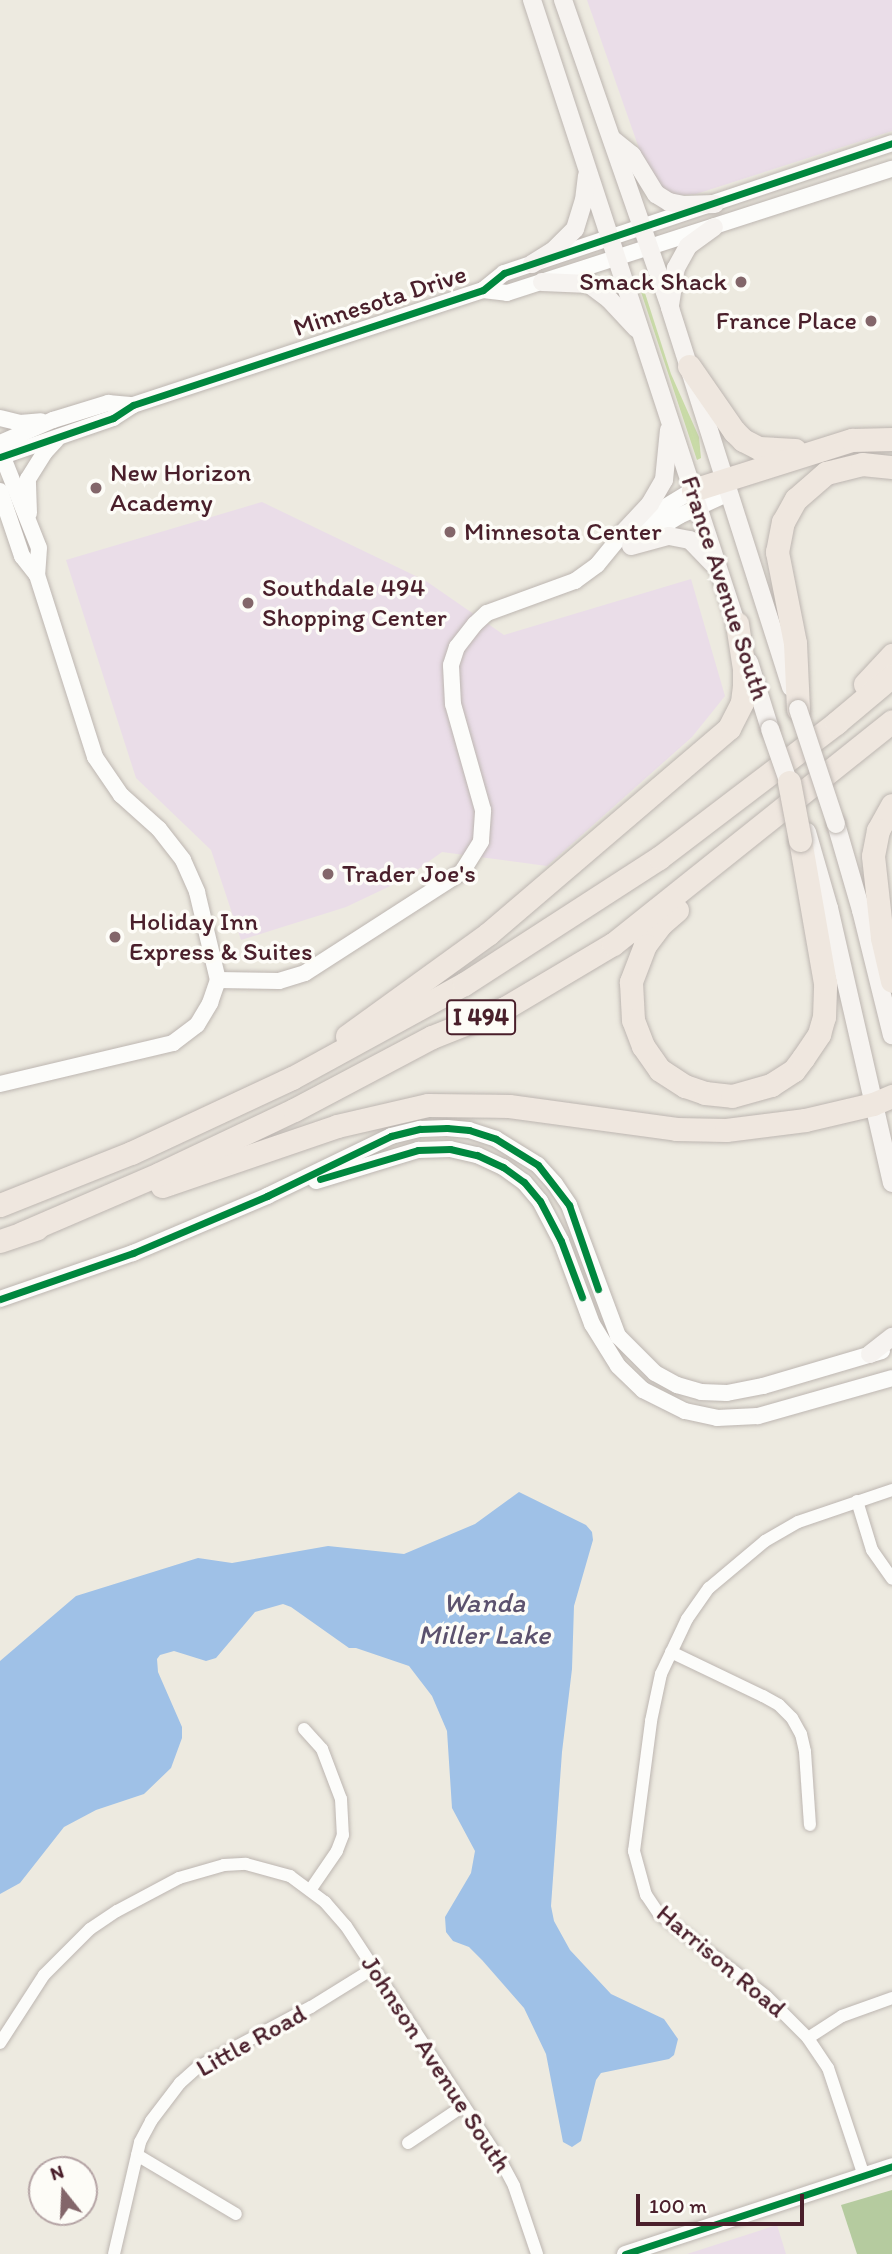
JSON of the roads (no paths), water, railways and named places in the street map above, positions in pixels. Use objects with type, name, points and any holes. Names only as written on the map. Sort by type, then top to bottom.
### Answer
[{"type":"highway","points":[[689,366],[735,433],[748,443],[759,448],[785,451],[826,447]]},
{"type":"highway","points":[[696,498],[826,447],[852,440],[892,439]]},
{"type":"highway","points":[[798,709],[795,643],[777,552],[783,522],[796,499],[827,473],[862,464],[892,467]]},
{"type":"highway","points":[[292,1078],[488,934],[729,728],[742,702],[744,686],[737,624]]},
{"type":"highway","points":[[741,797],[892,655]]},
{"type":"highway","name":"I 494","points":[[0,1206],[131,1153],[292,1078],[421,1008],[519,950],[659,858],[741,797],[892,676]]},
{"type":"highway","name":"I 494","points":[[0,1241],[159,1174],[294,1110],[432,1037],[505,1008],[612,944],[892,721]]},
{"type":"highway","points":[[784,807],[749,850],[660,925],[639,956],[631,982],[630,1004],[637,1033],[651,1060],[685,1086],[718,1096],[762,1090],[794,1070],[819,1034],[825,1005],[825,983],[804,836],[789,782]]},
{"type":"highway","points":[[892,805],[878,830],[873,856],[882,938],[892,981]]},
{"type":"highway","points":[[22,1233],[337,1126],[428,1105],[509,1106],[676,1129],[714,1130],[777,1126],[882,1100]]},
{"type":"main road","name":"France Avenue South","points":[[532,0],[789,782]]},
{"type":"main road","name":"France Avenue South","points":[[563,0],[670,308],[836,824],[892,1035]]},
{"type":"main road","points":[[610,137],[632,155],[656,194],[669,202],[683,205],[715,204]]},
{"type":"main road","points":[[532,264],[553,251],[575,229],[584,200],[588,169]]},
{"type":"main road","points":[[670,308],[676,268],[688,246],[714,227]]},
{"type":"main road","points":[[542,282],[589,284],[631,320],[647,347]]},
{"type":"main road","points":[[624,541],[664,480],[669,416]]},
{"type":"main road","points":[[624,541],[669,536],[690,540],[719,571]]},
{"type":"main road","points":[[804,836],[829,908],[882,1100],[892,1183]]},
{"type":"main road","points":[[870,1354],[892,1336]]},
{"type":"street","name":"Minnesota Drive","points":[[1,452],[61,436],[113,418],[133,405],[483,290],[504,273],[892,143]]},
{"type":"street","name":"Minnesota Drive","points":[[483,290],[507,293],[892,169]]},
{"type":"street","name":"Minnesota Drive","points":[[1,452],[53,420],[108,403],[133,405]]},
{"type":"street","points":[[0,418],[20,423],[53,420]]},
{"type":"street","points":[[37,575],[39,548],[30,519],[28,479],[44,453],[61,436]]},
{"type":"street","points":[[1,452],[19,504],[30,519]]},
{"type":"street","points":[[0,491],[22,556],[37,575],[95,757],[121,795],[159,829],[183,860],[197,892],[218,980],[210,1003],[197,1025],[173,1043],[0,1084]]},
{"type":"street","points":[[218,980],[279,981],[305,973],[448,884],[462,872],[481,841],[483,810],[451,695],[451,665],[457,647],[487,613],[569,584],[597,565],[624,541],[696,498]]},
{"type":"street","points":[[0,1299],[134,1253],[267,1196],[395,1134],[420,1129],[469,1130],[519,1151],[555,1184],[569,1205],[598,1289],[618,1336],[655,1373],[677,1385],[701,1392],[727,1393],[763,1386],[892,1348]]},
{"type":"street","points":[[267,1196],[418,1150],[450,1149],[477,1155],[524,1182],[540,1200],[561,1241],[603,1345],[618,1366],[643,1390],[694,1413],[717,1418],[758,1416],[892,1378]]},
{"type":"street","points":[[582,1297],[598,1289]]},
{"type":"street","name":"Harrison Road","points":[[864,2176],[828,2068],[808,2038],[766,1996],[659,1914],[646,1895],[634,1852],[655,1697],[671,1652],[687,1619],[709,1588],[765,1541],[798,1522],[892,1490]]},
{"type":"street","points":[[857,1501],[872,1550],[892,1579]]},
{"type":"street","points":[[671,1652],[763,1696],[779,1705],[792,1718],[801,1734],[805,1752],[810,1825]]},
{"type":"street","points":[[304,1729],[323,1749],[341,1799],[343,1835],[337,1851],[310,1889]]},
{"type":"street","name":"Johnson Avenue South","points":[[0,2044],[29,1993],[72,1945],[117,1911],[179,1878],[224,1865],[246,1864],[290,1877],[310,1889],[337,1914],[374,1968],[514,2186],[537,2254]]},
{"type":"street","name":"Little Road","points":[[114,2254],[137,2155],[157,2110],[180,2083],[198,2067],[311,2007],[374,1968]]},
{"type":"street","points":[[808,2038],[842,2016],[892,1998]]},
{"type":"street","points":[[408,2143],[463,2106]]},
{"type":"street","points":[[137,2155],[236,2214]]},
{"type":"street","points":[[625,2254],[648,2250],[892,2166]]},
{"type":"water","name":"Wanda Miller Lake","points":[[519,1492],[586,1525],[592,1532],[593,1540],[574,1606],[572,1669],[562,1752],[551,1906],[554,1921],[570,1950],[611,1994],[664,2019],[678,2039],[674,2055],[669,2059],[601,2073],[596,2080],[581,2141],[572,2147],[563,2142],[546,2054],[524,2008],[469,1947],[453,1941],[446,1932],[445,1917],[471,1873],[475,1851],[452,1808],[447,1731],[432,1696],[409,1666],[349,1648],[291,1607],[283,1604],[255,1612],[216,1658],[206,1661],[174,1651],[160,1655],[157,1659],[158,1672],[182,1727],[182,1738],[171,1768],[144,1794],[96,1810],[64,1827],[20,1883],[0,1894],[0,1661],[76,1596],[198,1558],[232,1563],[328,1546],[404,1554],[475,1524]]},
{"type":"place","name":"Smack Shack","points":[[741,282]]},
{"type":"place","name":"France Place","points":[[871,321]]},
{"type":"place","name":"New Horizon Academy","points":[[96,488]]},
{"type":"place","name":"Minnesota Center","points":[[450,532]]},
{"type":"place","name":"Southdale 494 Shopping Center","points":[[248,603]]},
{"type":"place","name":"Trader Joe's","points":[[328,874]]},
{"type":"place","name":"Holiday Inn Express & Suites","points":[[115,937]]}]
